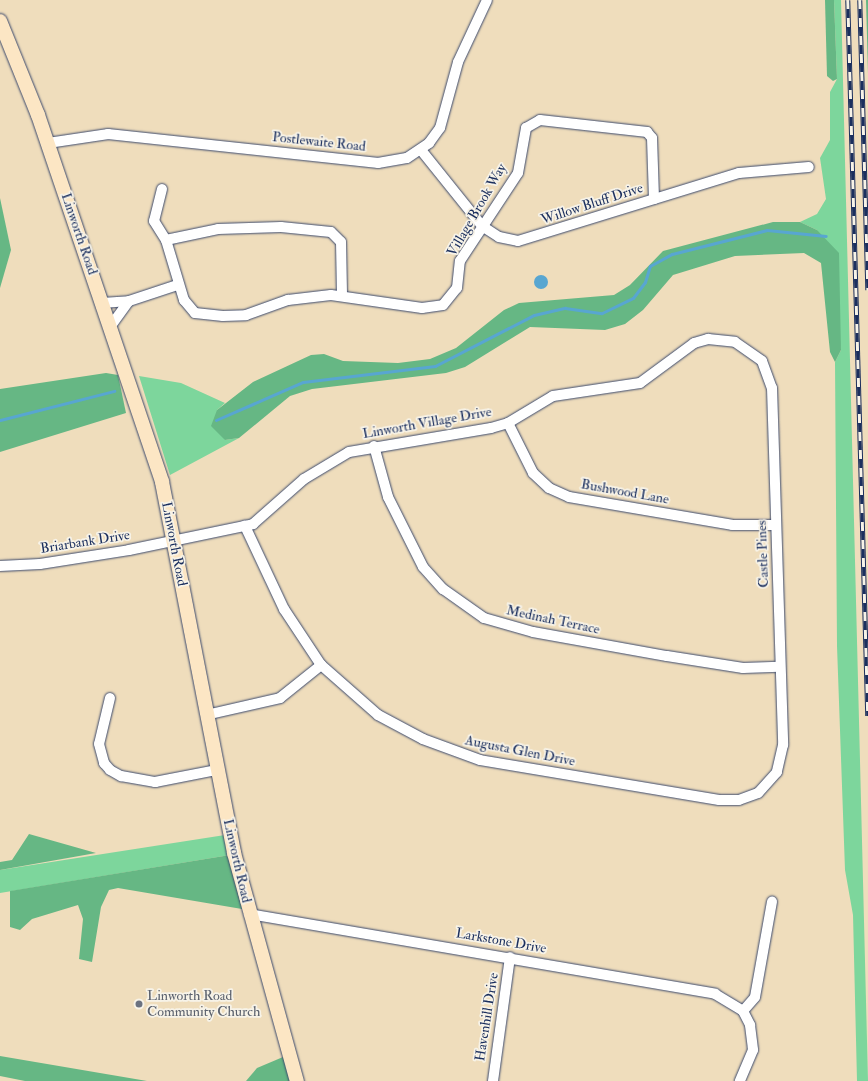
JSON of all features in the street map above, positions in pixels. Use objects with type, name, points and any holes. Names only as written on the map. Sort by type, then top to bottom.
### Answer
[{"type":"main road","name":"Linworth Road","points":[[0,21],[48,142],[162,482],[216,770],[249,914],[297,1081]]},
{"type":"street","name":"Postlewaite Road","points":[[48,142],[122,134],[378,163],[407,158],[421,150],[441,125],[458,62],[487,0]]},
{"type":"street","name":"Village Brook Way","points":[[162,189],[154,221],[166,240],[177,285],[191,310],[201,315],[246,315],[288,300],[342,296],[422,308],[443,305],[457,288],[460,261],[518,173],[526,128],[540,120],[647,132],[652,138],[654,199]]},
{"type":"street","name":"Willow Bluff Drive","points":[[421,150],[482,226],[509,240],[526,240],[739,173],[809,167]]},
{"type":"street","points":[[166,240],[218,229],[281,227],[331,232],[341,242],[342,296]]},
{"type":"street","points":[[102,303],[129,300],[177,285]]},
{"type":"street","points":[[110,327],[129,300]]},
{"type":"street","name":"Linworth Village Drive","points":[[174,542],[245,526],[260,519],[304,479],[331,461],[374,446],[474,432],[508,423],[553,396],[640,383],[694,342],[708,339],[735,342]]},
{"type":"street","name":"Castle Pines","points":[[735,342],[755,354],[771,378],[779,667],[783,745],[772,780]]},
{"type":"street","name":"Bushwood Lane","points":[[508,423],[533,473],[549,488],[569,497],[732,525],[776,526]]},
{"type":"street","name":"Medinah Terrace","points":[[374,446],[388,497],[423,567],[443,589],[484,618],[533,632],[667,656],[743,668],[779,667]]},
{"type":"street","name":"Augusta Glen Drive","points":[[245,526],[284,609],[321,666],[378,715],[423,739],[480,760],[724,800],[748,797],[772,780]]},
{"type":"street","name":"Briarbank Drive","points":[[0,566],[40,564],[174,542]]},
{"type":"street","points":[[206,715],[280,698],[321,666]]},
{"type":"street","points":[[110,698],[99,744],[104,763],[110,770],[126,778],[155,782],[216,770]]},
{"type":"street","points":[[740,1081],[753,1050],[750,1025],[743,1011],[755,997],[772,902]]},
{"type":"street","name":"Larkstone Drive","points":[[249,914],[684,986],[715,994],[743,1011]]},
{"type":"street","name":"Havenhill Drive","points":[[493,1081],[510,956]]},
{"type":"green space","points":[[825,0],[834,0],[837,79],[833,81],[827,76]]},
{"type":"green space","points":[[834,0],[841,0],[868,1081],[857,1081],[853,915],[845,870],[837,646],[835,362],[841,350],[817,230],[800,222],[817,214],[826,199],[820,158],[830,140],[830,92],[837,79]]},
{"type":"green space","points":[[866,0],[868,0],[868,74]]},
{"type":"green space","points":[[0,198],[11,250],[0,288]]},
{"type":"green space","points":[[773,222],[800,222],[817,230],[839,253],[841,350],[835,362],[830,352],[821,263],[804,253],[735,256],[673,275],[643,310],[625,324],[605,330],[530,327],[465,367],[446,373],[312,389],[290,396],[239,438],[225,440],[211,426],[217,410],[253,382],[311,355],[324,354],[343,361],[398,363],[430,359],[456,348],[504,310],[519,303],[614,295],[630,285],[663,251]]},
{"type":"green space","points":[[106,373],[118,375],[126,413],[0,452],[0,389]]},
{"type":"green space","points":[[139,376],[181,383],[225,403],[217,410],[225,440],[239,438],[170,475]]},
{"type":"green space","points":[[29,834],[96,853],[0,870],[0,862],[12,860]]},
{"type":"green space","points":[[225,835],[230,855],[0,893],[0,870]]},
{"type":"green space","points":[[230,855],[242,909],[118,888],[109,890],[101,907],[92,962],[79,959],[83,919],[78,905],[32,919],[20,930],[10,927],[10,891]]},
{"type":"green space","points":[[0,1056],[147,1081],[25,1081],[0,1076]]},
{"type":"green space","points":[[283,1057],[292,1081],[246,1081],[257,1068]]},
{"type":"water","points":[[538,275],[544,275],[548,279],[548,285],[544,289],[538,289],[534,285],[534,279]]},
{"type":"waterway","points":[[216,420],[303,382],[435,366],[534,315],[565,308],[602,313],[633,298],[645,282],[650,266],[672,254],[767,230],[826,236]]},
{"type":"waterway","points":[[0,420],[114,391]]},
{"type":"railway","points":[[848,0],[868,716]]},
{"type":"railway","points":[[860,0],[868,290]]},
{"type":"place","name":"Linworth Road Community Church","points":[[139,1004]]}]
